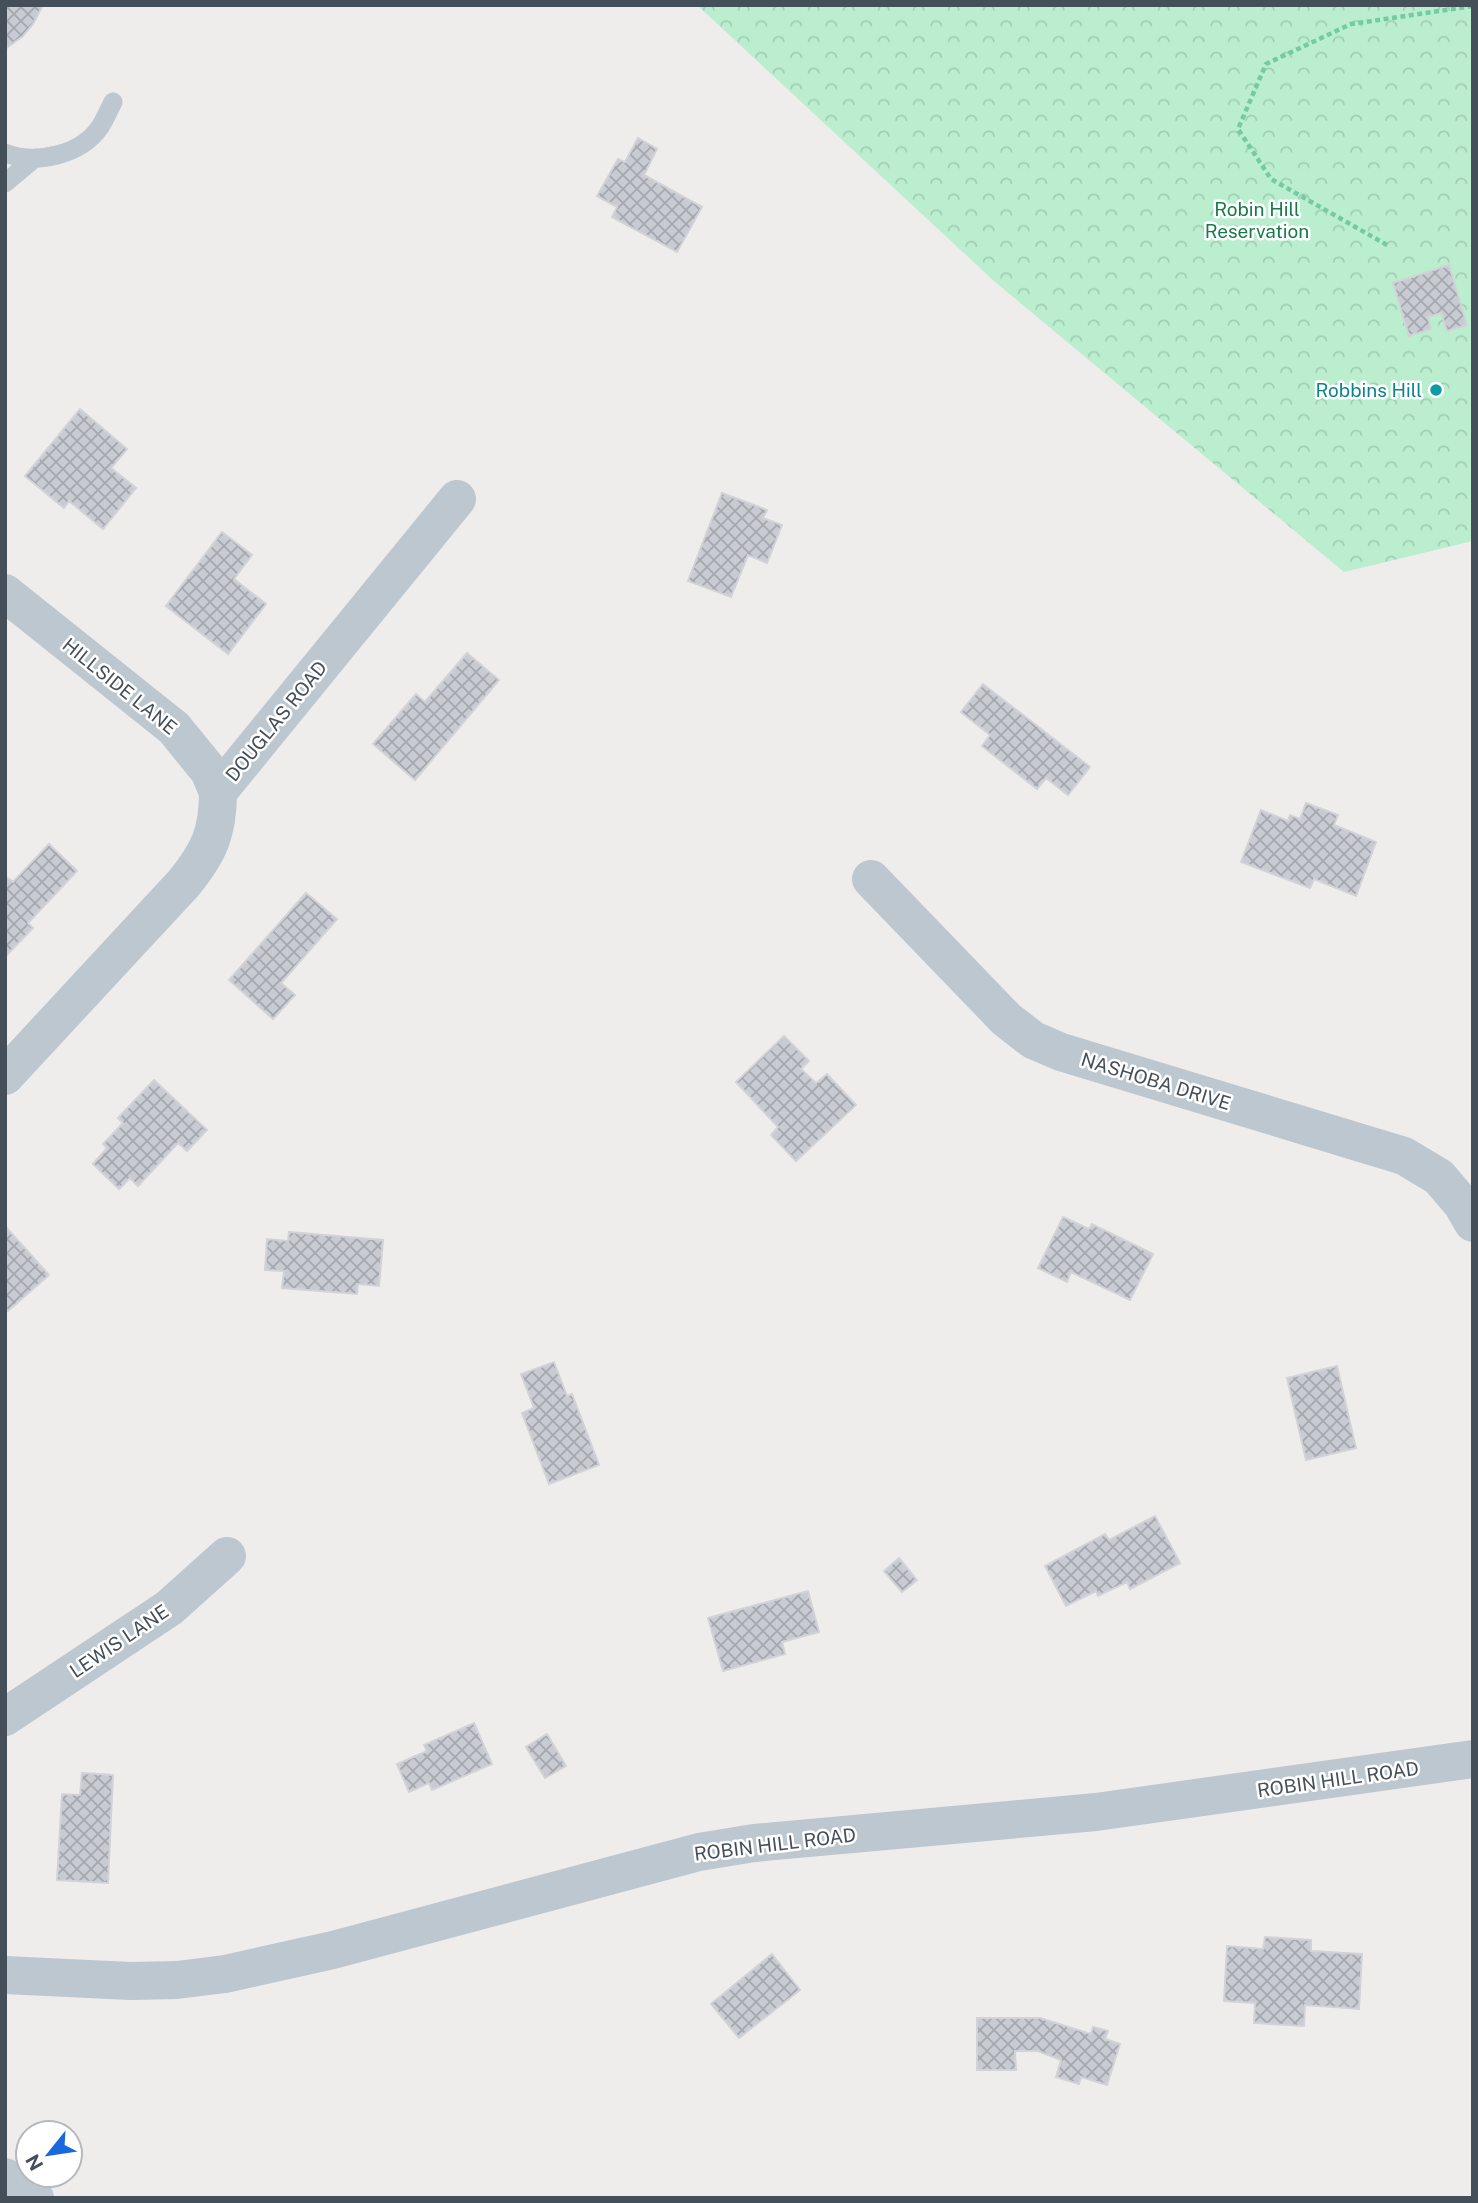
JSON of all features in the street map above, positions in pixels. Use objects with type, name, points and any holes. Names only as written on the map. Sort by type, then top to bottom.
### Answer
[{"type":"street","name":"DOUGLAS ROAD","points":[[5,1076],[201,862],[213,839],[218,815],[218,792],[457,499]]},
{"type":"street","name":"HILLSIDE LANE","points":[[5,593],[174,728],[209,771],[218,792]]},
{"type":"street","name":"NASHOBA DRIVE","points":[[872,879],[1006,1019],[1033,1040],[1061,1052],[1404,1156],[1439,1177],[1462,1204],[1473,1223]]},
{"type":"street","name":"LEWIS LANE","points":[[5,1717],[169,1608],[227,1556]]},
{"type":"street","name":"ROBIN HILL ROAD","points":[[5,1975],[131,1981],[177,1980],[225,1974],[332,1950],[699,1852],[754,1843],[1096,1812],[1473,1759]]},
{"type":"street","points":[[5,2177],[35,2198]]},
{"type":"lane","points":[[5,153],[35,158],[62,155],[99,129],[113,102]]},
{"type":"lane","points":[[5,183],[35,158]]},
{"type":"path","points":[[1387,244],[1271,179],[1238,129],[1266,64],[1352,24],[1473,6]]},
{"type":"green space","name":"Robin Hill Reservation","points":[[697,5],[1473,5],[1473,541],[1344,572],[995,282]]},
{"type":"building","points":[[5,5],[43,5],[23,36],[5,49]]},
{"type":"building","points":[[638,138],[657,149],[644,175],[702,207],[677,252],[612,217],[617,207],[597,196],[618,159],[625,162]]},
{"type":"building","points":[[1449,265],[1467,325],[1447,331],[1441,313],[1428,317],[1431,329],[1409,336],[1393,283]]},
{"type":"building","points":[[80,409],[127,449],[111,468],[136,488],[103,529],[69,501],[64,508],[25,476]]},
{"type":"building","points":[[722,493],[767,510],[763,518],[782,525],[767,563],[748,555],[731,597],[688,581]]},
{"type":"building","points":[[222,532],[252,555],[234,579],[266,604],[228,654],[166,606]]},
{"type":"building","points":[[467,653],[499,680],[415,780],[373,744],[416,694],[425,702]]},
{"type":"building","points":[[983,684],[1090,767],[1068,795],[1046,778],[1037,789],[982,746],[990,735],[961,712]]},
{"type":"building","points":[[1306,803],[1338,815],[1334,825],[1376,842],[1356,896],[1314,879],[1310,888],[1241,862],[1261,810],[1288,821],[1290,815],[1300,819]]},
{"type":"building","points":[[49,844],[77,871],[28,923],[33,928],[5,957],[5,876],[13,882]]},
{"type":"building","points":[[306,893],[337,919],[281,983],[295,995],[273,1019],[229,980]]},
{"type":"building","points":[[784,1036],[809,1061],[801,1069],[816,1083],[827,1074],[856,1105],[796,1161],[771,1135],[778,1127],[736,1082]]},
{"type":"building","points":[[154,1080],[207,1130],[187,1151],[178,1143],[138,1186],[130,1178],[119,1189],[93,1164],[107,1148],[103,1144],[123,1123],[118,1118]]},
{"type":"building","points":[[1063,1217],[1089,1229],[1092,1224],[1153,1254],[1130,1300],[1071,1272],[1067,1282],[1038,1268]]},
{"type":"building","points":[[5,1226],[49,1275],[8,1311],[5,1308]]},
{"type":"building","points":[[289,1232],[383,1240],[379,1286],[358,1284],[357,1294],[282,1288],[284,1271],[265,1270],[267,1239],[288,1241]]},
{"type":"building","points":[[554,1362],[567,1396],[572,1394],[599,1465],[549,1484],[522,1413],[534,1408],[521,1374]]},
{"type":"building","points":[[1337,1366],[1356,1448],[1306,1460],[1287,1378]]},
{"type":"building","points":[[1155,1516],[1180,1563],[1130,1589],[1127,1582],[1098,1596],[1096,1591],[1066,1606],[1045,1566],[1105,1534],[1109,1540]]},
{"type":"building","points":[[899,1558],[917,1580],[902,1592],[884,1571]]},
{"type":"building","points":[[808,1591],[819,1632],[782,1642],[785,1654],[723,1671],[708,1618]]},
{"type":"building","points":[[474,1723],[492,1764],[432,1790],[429,1783],[409,1792],[397,1764],[427,1751],[424,1745]]},
{"type":"building","points":[[547,1734],[566,1766],[545,1778],[526,1747]]},
{"type":"building","points":[[82,1773],[113,1775],[108,1883],[57,1880],[62,1794],[80,1795]]},
{"type":"building","points":[[1265,1937],[1311,1940],[1311,1951],[1362,1954],[1359,2009],[1305,2005],[1304,2026],[1254,2023],[1255,2003],[1224,2001],[1227,1946],[1263,1949]]},
{"type":"building","points":[[772,1954],[800,1990],[739,2038],[711,2004]]},
{"type":"building","points":[[977,2018],[1040,2018],[1091,2034],[1093,2027],[1108,2031],[1105,2039],[1120,2044],[1107,2085],[1081,2077],[1079,2084],[1056,2077],[1061,2060],[1038,2051],[1015,2051],[1016,2070],[977,2070]]},
{"type":"place","name":"Robbins Hill","points":[[1436,390]]}]
